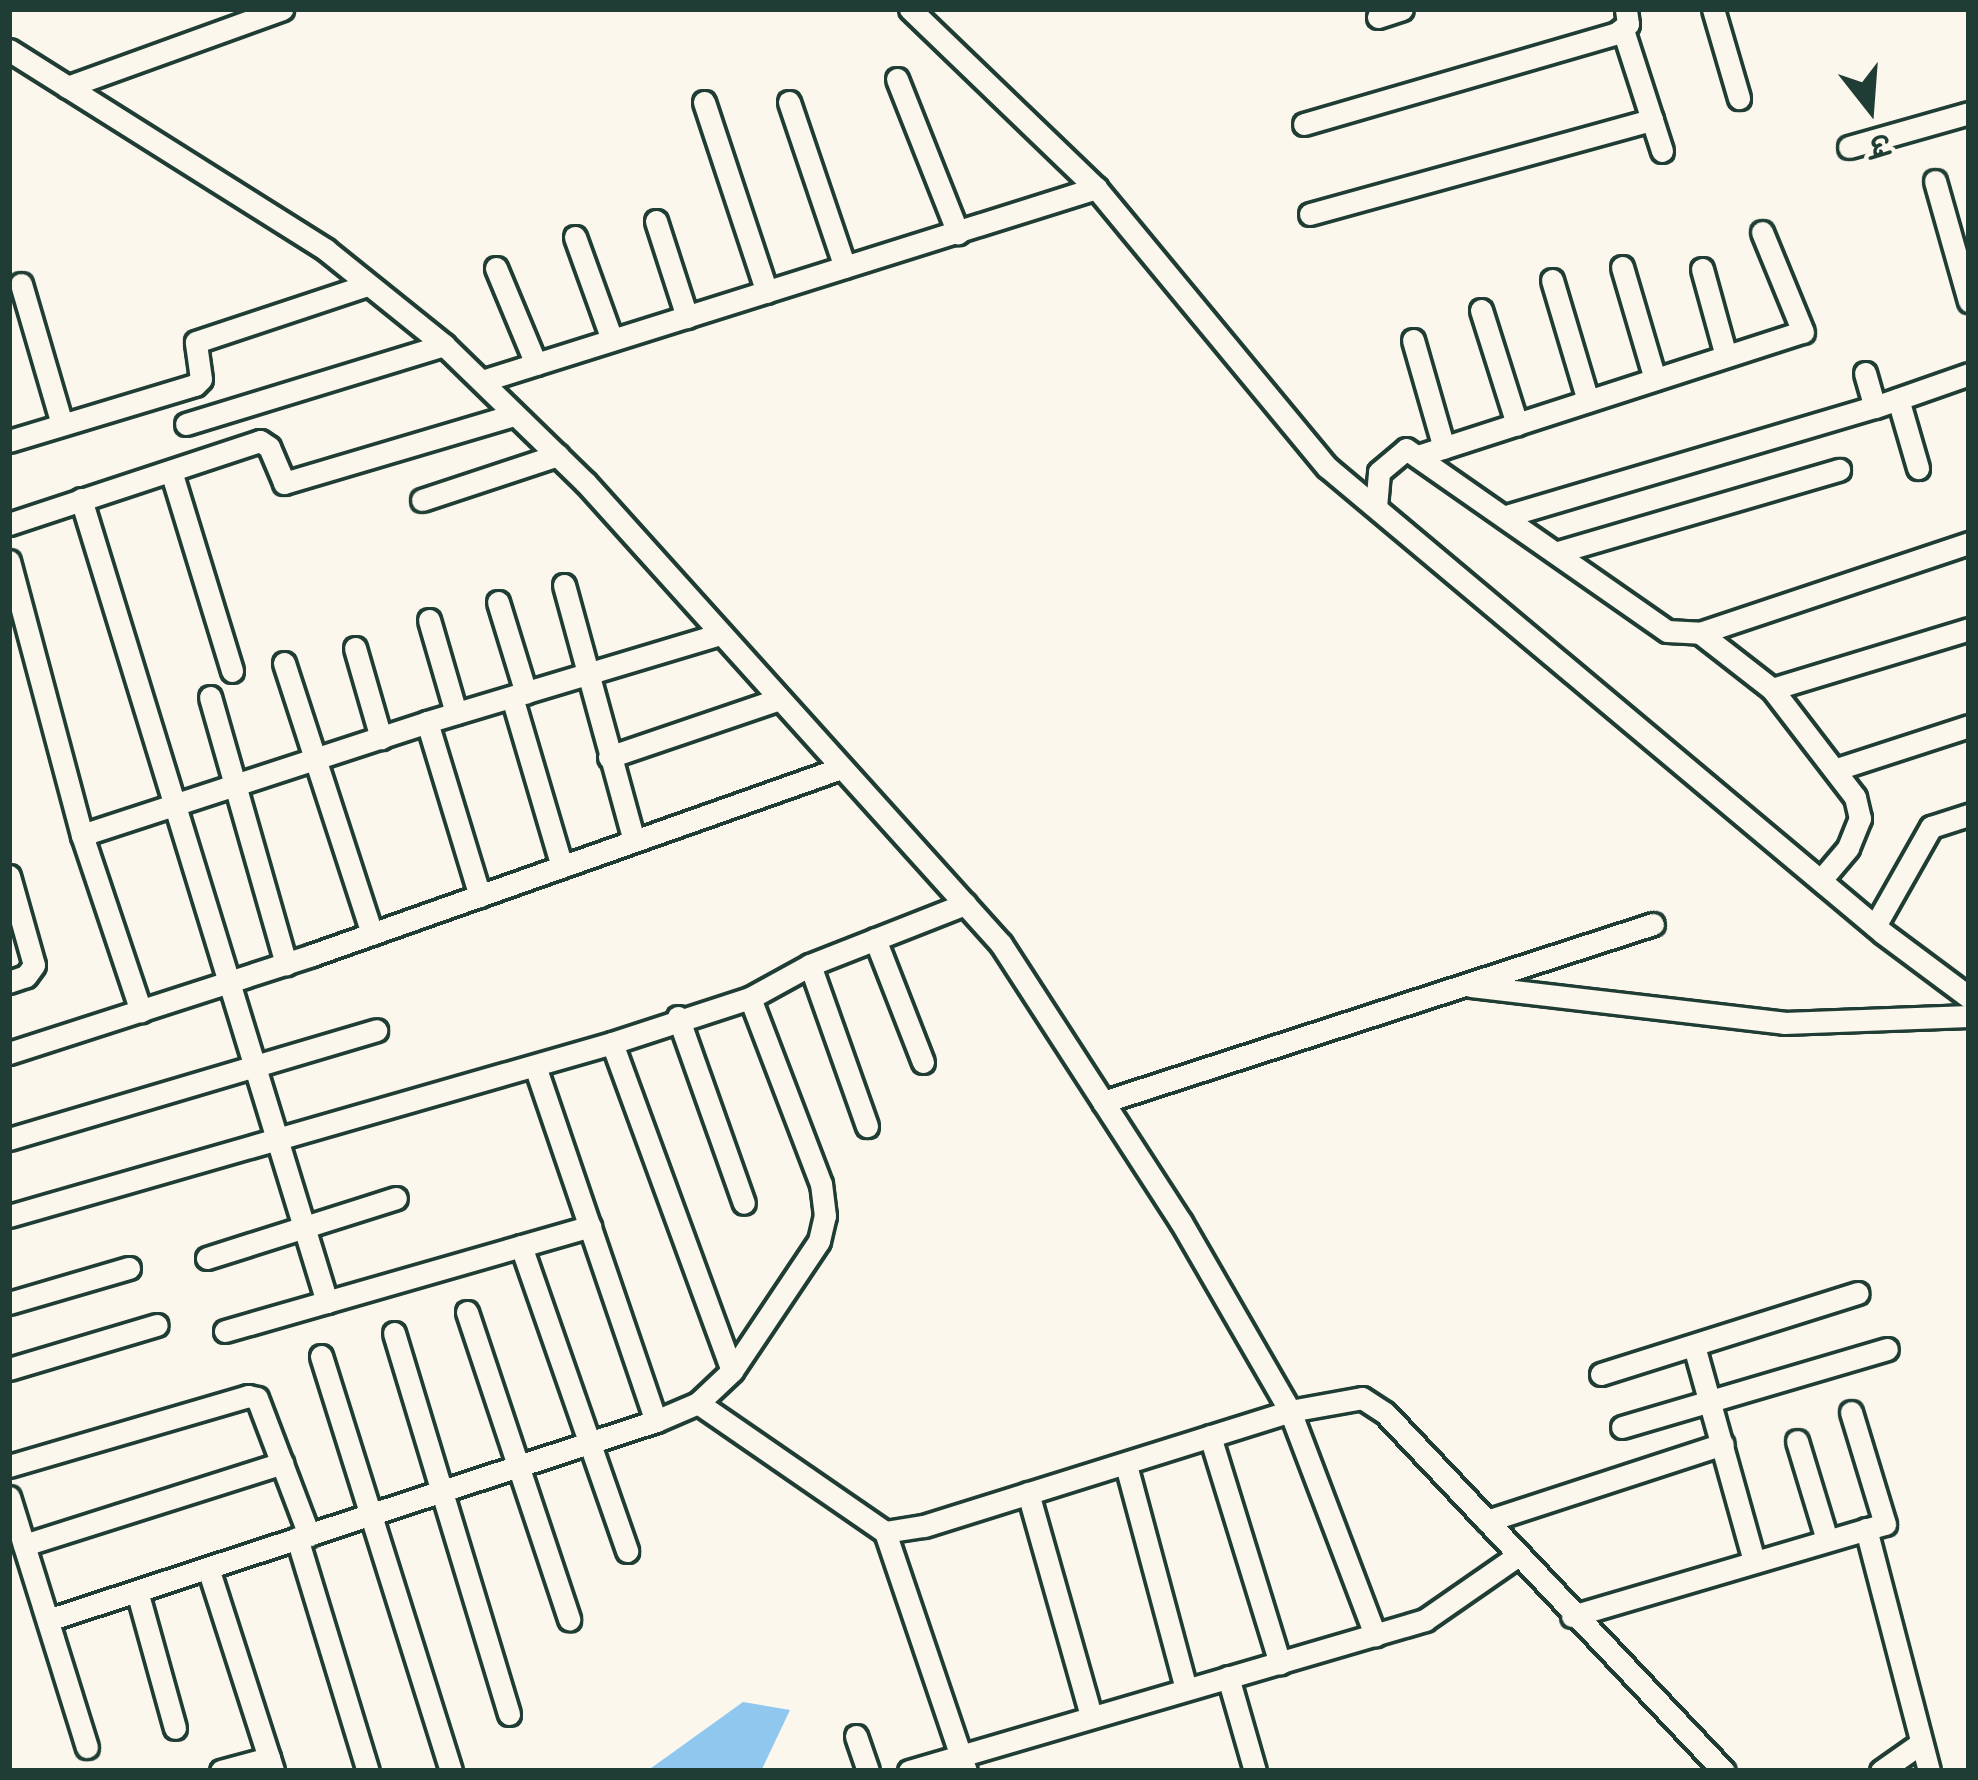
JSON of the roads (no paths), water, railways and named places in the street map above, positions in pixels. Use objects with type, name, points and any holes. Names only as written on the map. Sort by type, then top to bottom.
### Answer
[{"type":"street","points":[[67,86],[282,9]]},
{"type":"street","points":[[910,9],[1096,188],[1327,467],[1968,999]]},
{"type":"street","points":[[1378,17],[1402,9]]},
{"type":"street","points":[[1713,9],[1739,98]]},
{"type":"street","points":[[1304,124],[1625,20],[1662,151]]},
{"type":"street","points":[[9,50],[326,250],[444,345],[558,455],[1001,944],[1290,1411],[1376,1635]]},
{"type":"street","points":[[897,79],[958,232]]},
{"type":"street","points":[[704,102],[767,292]]},
{"type":"street","points":[[789,102],[845,268]]},
{"type":"street","points":[[1849,147],[1969,113]]},
{"type":"street","points":[[1310,214],[1652,120]]},
{"type":"street","points":[[1935,181],[1969,301]]},
{"type":"street","points":[[482,381],[1096,188]]},
{"type":"street","points":[[656,220],[687,317]]},
{"type":"street","points":[[1418,456],[1804,332],[1762,232]]},
{"type":"street","points":[[575,237],[612,340]]},
{"type":"street","points":[[1622,267],[1655,379]]},
{"type":"street","points":[[496,268],[536,364]]},
{"type":"street","points":[[1702,269],[1726,356]]},
{"type":"street","points":[[1552,280],[1588,401]]},
{"type":"street","points":[[21,284],[62,424]]},
{"type":"street","points":[[9,441],[195,385],[201,379],[196,342],[367,285]]},
{"type":"street","points":[[1481,310],[1517,424]]},
{"type":"street","points":[[1413,340],[1444,448]]},
{"type":"street","points":[[186,424],[444,345]]},
{"type":"street","points":[[1865,374],[1875,407]]},
{"type":"street","points":[[1506,516],[1875,407],[1969,374]]},
{"type":"street","points":[[1898,399],[1918,468]]},
{"type":"street","points":[[9,524],[260,441],[268,447],[284,483],[513,415]]},
{"type":"street","points":[[1376,507],[1379,472],[1396,452],[1406,449],[1667,631],[1700,633],[1969,543]]},
{"type":"street","points":[[422,500],[558,455]]},
{"type":"street","points":[[1558,552],[1839,470]]},
{"type":"street","points":[[171,471],[232,671]]},
{"type":"street","points":[[81,499],[327,1302]]},
{"type":"street","points":[[9,561],[82,835],[141,1010]]},
{"type":"street","points":[[564,586],[634,841]]},
{"type":"street","points":[[498,602],[562,867]]},
{"type":"street","points":[[428,620],[456,713]]},
{"type":"street","points":[[1772,689],[1969,628]]},
{"type":"street","points":[[1700,633],[1772,689],[1855,797],[1860,818],[1848,848],[1821,880]]},
{"type":"street","points":[[82,835],[427,722],[721,634]]},
{"type":"street","points":[[355,648],[382,738]]},
{"type":"street","points":[[284,663],[372,934]]},
{"type":"street","points":[[210,697],[286,964]]},
{"type":"street","points":[[609,757],[779,699]]},
{"type":"street","points":[[427,722],[480,896]]},
{"type":"street","points":[[1838,769],[1969,726]]},
{"type":"street","points":[[9,1052],[286,964],[841,768]]},
{"type":"street","points":[[1875,926],[1931,827],[1969,815]]},
{"type":"street","points":[[9,876],[34,965],[26,976],[9,982]]},
{"type":"street","points":[[9,1216],[535,1066],[750,998],[810,965],[965,904]]},
{"type":"street","points":[[1103,1102],[1653,924]]},
{"type":"street","points":[[875,940],[923,1063]]},
{"type":"street","points":[[810,965],[867,1126]]},
{"type":"street","points":[[1465,985],[1784,1023],[1968,999]]},
{"type":"street","points":[[47,1620],[656,1421],[698,1403],[732,1371],[819,1240],[825,1216],[821,1184],[750,998]]},
{"type":"street","points":[[678,1017],[744,1203]]},
{"type":"street","points":[[9,1139],[376,1030]]},
{"type":"street","points":[[612,1043],[732,1371]]},
{"type":"street","points":[[535,1066],[656,1421]]},
{"type":"street","points":[[207,1258],[396,1198]]},
{"type":"street","points":[[225,1330],[590,1226]]},
{"type":"street","points":[[521,1246],[627,1551]]},
{"type":"street","points":[[9,1303],[129,1268]]},
{"type":"street","points":[[1601,1374],[1858,1293]]},
{"type":"street","points":[[466,1312],[568,1619]]},
{"type":"street","points":[[9,1369],[157,1325]]},
{"type":"street","points":[[394,1334],[508,1714]]},
{"type":"street","points":[[1694,1346],[1754,1561]]},
{"type":"street","points":[[1622,1426],[1887,1349]]},
{"type":"street","points":[[321,1356],[451,1771]]},
{"type":"street","points":[[9,1466],[248,1396],[256,1398],[282,1463],[368,1771]]},
{"type":"street","points":[[885,1532],[1126,1465],[1290,1411],[1346,1398],[1375,1405],[1724,1771]]},
{"type":"street","points":[[698,1403],[885,1532],[963,1763]]},
{"type":"street","points":[[1572,1616],[1885,1524],[1851,1412]]},
{"type":"street","points":[[1210,1436],[1280,1663]]},
{"type":"street","points":[[1797,1442],[1827,1540]]},
{"type":"street","points":[[1487,1521],[1723,1444]]},
{"type":"street","points":[[24,1544],[282,1463]]},
{"type":"street","points":[[1126,1465],[1186,1689]]},
{"type":"street","points":[[1028,1493],[1091,1716]]},
{"type":"street","points":[[9,1497],[87,1747]]},
{"type":"street","points":[[1866,1529],[1929,1771]]},
{"type":"street","points":[[909,1771],[963,1763],[1091,1716],[1425,1620],[1517,1556]]},
{"type":"street","points":[[208,1568],[271,1764],[221,1771]]},
{"type":"street","points":[[136,1591],[175,1728]]},
{"type":"street","points":[[1228,1677],[1255,1771]]},
{"type":"street","points":[[856,1736],[868,1771]]},
{"type":"street","points":[[1881,1771],[1921,1743]]},
{"type":"water","points":[[743,1702],[790,1710],[761,1771],[647,1771]]}]
